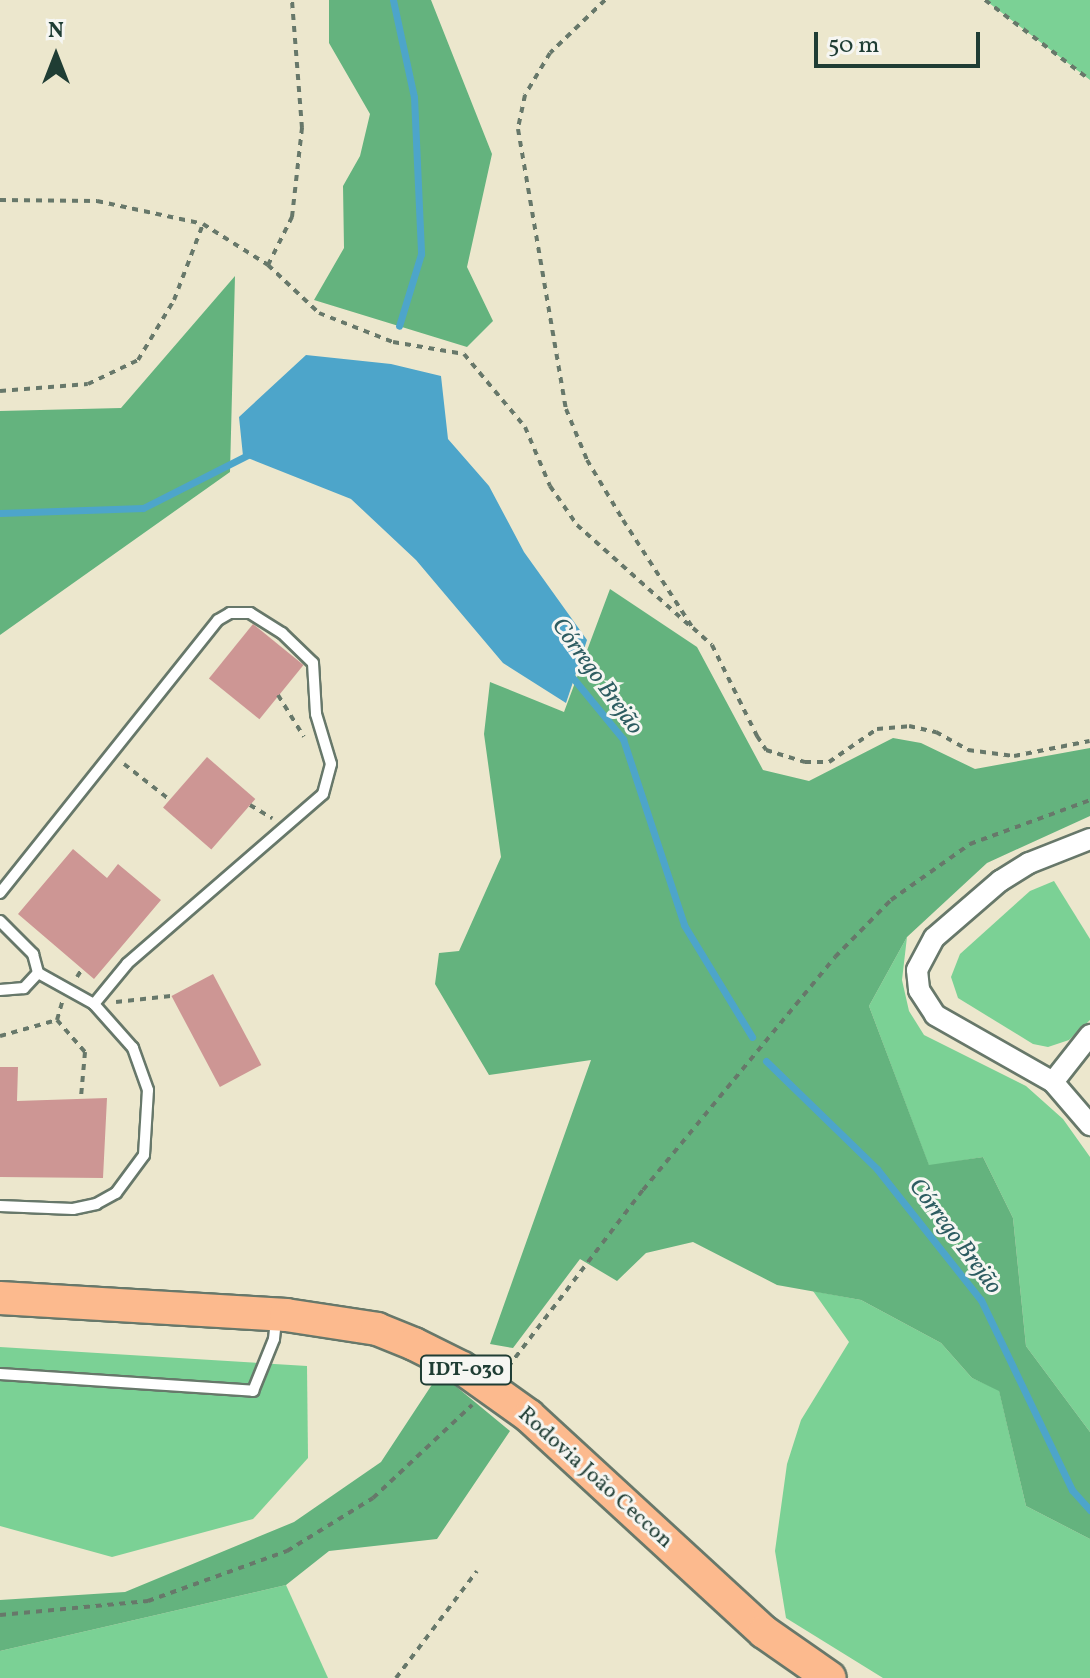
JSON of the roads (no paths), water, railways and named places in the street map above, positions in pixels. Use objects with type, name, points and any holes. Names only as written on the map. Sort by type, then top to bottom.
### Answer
[{"type":"main road","name":"Rodovia João Ceccon","points":[[0,1298],[277,1314],[377,1329],[453,1363],[491,1387],[560,1444],[764,1632],[830,1678]]},
{"type":"street","points":[[1090,839],[1029,863],[1000,881],[934,938],[917,970],[919,990],[935,1015],[1053,1082],[1090,1125]]},
{"type":"street","points":[[1053,1082],[1090,1035]]},
{"type":"lane","points":[[0,893],[218,620],[239,611],[266,621],[313,663],[316,714],[331,764],[323,794],[288,828],[127,964],[94,1004]]},
{"type":"lane","points":[[0,921],[33,954],[38,973],[94,1004],[118,1029],[142,1067],[150,1117],[144,1155],[116,1193],[96,1204],[73,1209],[0,1206]]},
{"type":"lane","points":[[0,990],[24,988],[38,973]]},
{"type":"lane","points":[[0,1374],[253,1391],[274,1339],[277,1314]]},
{"type":"water","points":[[306,355],[391,364],[441,376],[448,439],[489,486],[524,552],[587,640],[566,703],[503,663],[416,560],[351,499],[243,456],[239,417]]},
{"type":"waterway","name":"Córrego Brejão","points":[[393,0],[414,97],[421,254],[399,326]]},
{"type":"waterway","points":[[0,513],[143,508],[252,453]]},
{"type":"waterway","name":"Córrego Brejão","points":[[568,672],[623,739],[684,925],[752,1037]]},
{"type":"waterway","name":"Córrego Brejão","points":[[766,1061],[877,1169],[981,1300],[1072,1490],[1090,1510]]}]
